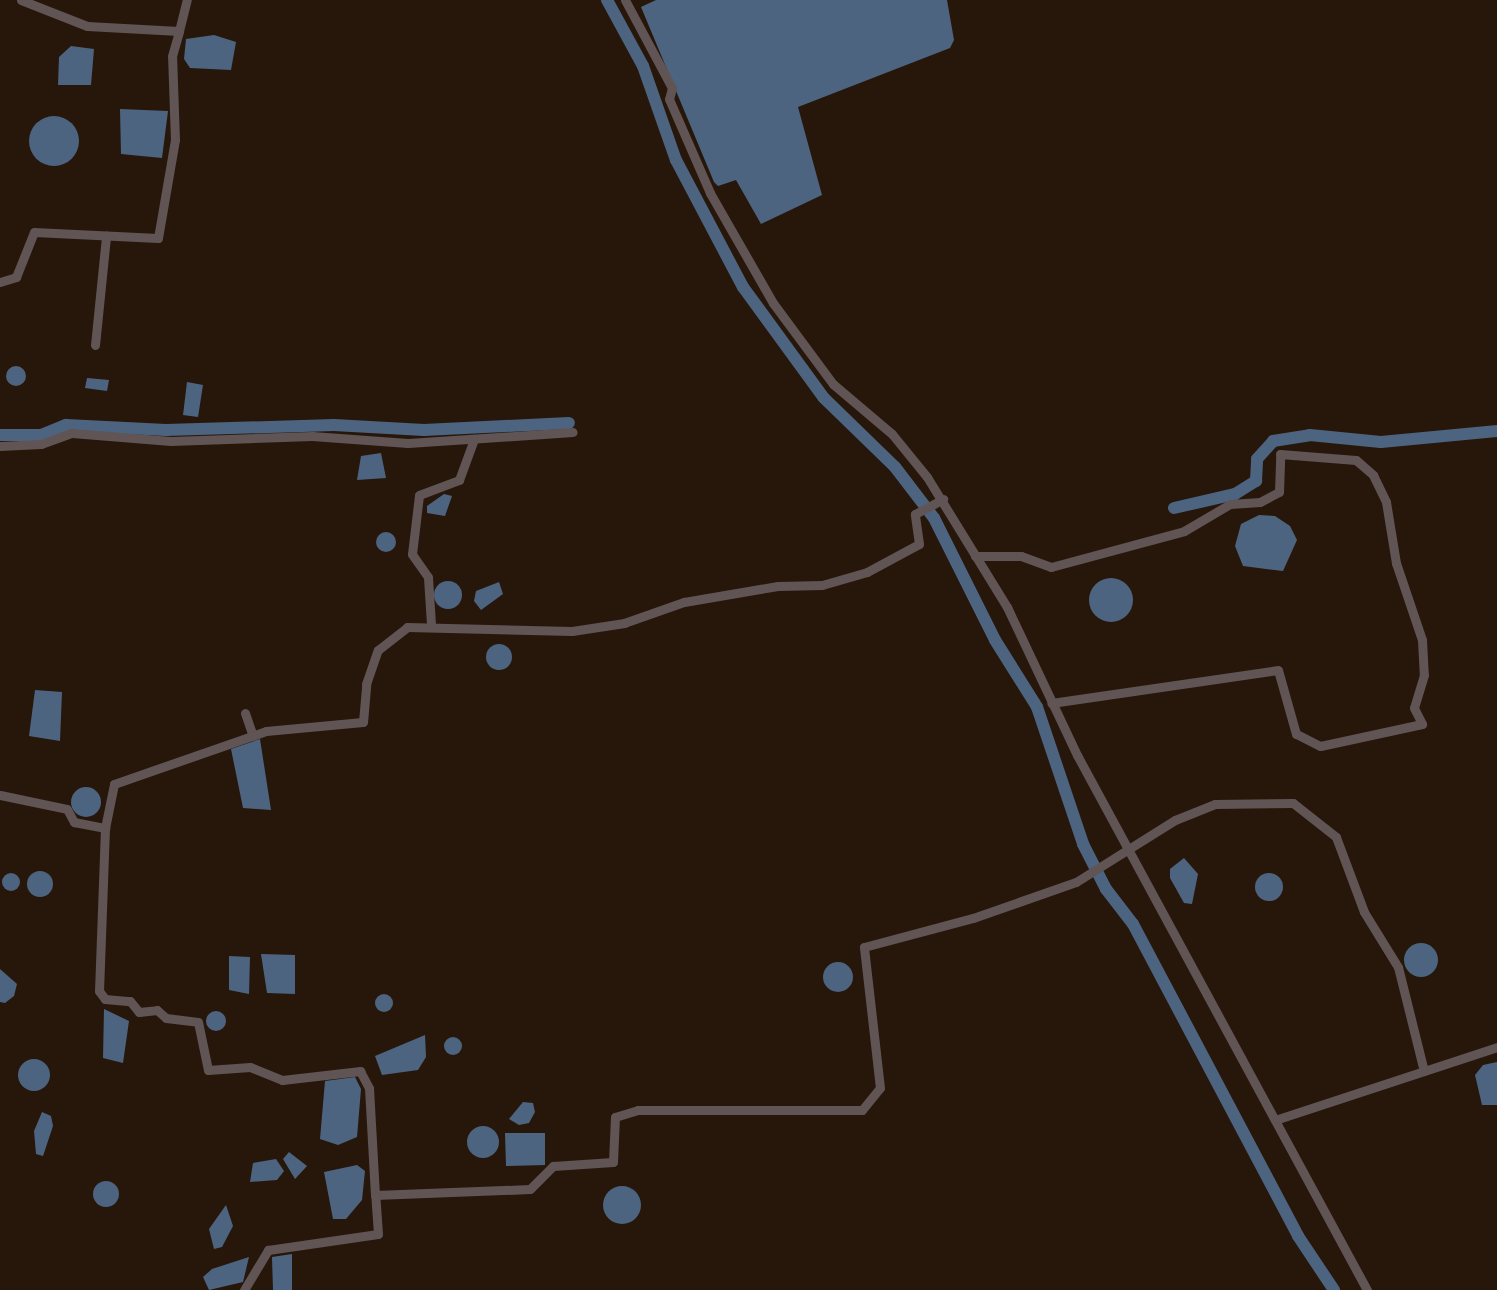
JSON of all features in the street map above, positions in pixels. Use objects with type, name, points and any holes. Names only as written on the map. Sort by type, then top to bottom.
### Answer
[{"type":"street","points":[[21,0],[87,26],[179,31]]},
{"type":"street","points":[[0,282],[16,277],[34,232],[158,238],[175,140],[172,56],[187,0]]},
{"type":"street","points":[[625,0],[672,88],[669,99],[710,193],[773,303],[833,384],[892,434],[941,501],[1007,607],[1051,703],[1128,851],[1367,1290]]},
{"type":"street","points":[[95,345],[106,236]]},
{"type":"street","points":[[0,446],[41,444],[72,433],[171,441],[226,436],[408,443],[573,432]]},
{"type":"street","points":[[431,624],[428,577],[412,554],[419,495],[459,480],[474,439]]},
{"type":"street","points":[[975,556],[1021,556],[1051,567],[1184,531],[1230,504],[1260,502],[1279,492],[1280,454],[1356,460],[1373,475],[1386,502],[1396,563],[1422,640],[1424,675],[1414,708],[1422,724],[1320,746],[1296,734],[1278,670],[1051,703]]},
{"type":"street","points":[[244,1290],[268,1250],[378,1234],[367,1117],[369,1088],[360,1071],[282,1080],[250,1067],[208,1070],[198,1022],[166,1018],[157,1010],[139,1012],[130,1001],[105,999],[99,991],[105,828],[114,784],[253,736],[309,723],[363,722],[366,684],[378,650],[407,627],[431,624],[572,631],[624,623],[684,602],[778,586],[822,585],[867,572],[919,544],[915,514],[941,501]]},
{"type":"street","points":[[245,713],[253,736]]},
{"type":"street","points":[[0,795],[67,809],[74,822],[105,828]]},
{"type":"street","points":[[375,1195],[530,1189],[553,1166],[613,1162],[615,1117],[638,1110],[862,1110],[880,1088],[864,947],[973,918],[1090,875],[1175,820],[1215,804],[1293,803],[1336,837],[1364,912],[1398,967],[1424,1071]]},
{"type":"street","points":[[1275,1120],[1497,1047]]},
{"type":"water","points":[[656,0],[947,0],[954,40],[950,48],[798,107],[822,195],[761,224],[736,180],[718,186],[714,182],[641,7]]},
{"type":"water","points":[[214,35],[236,42],[231,70],[190,68],[184,59],[186,39]]},
{"type":"water","points":[[71,46],[94,49],[91,85],[58,85],[59,57]]},
{"type":"water","points":[[120,109],[168,111],[162,158],[121,154]]},
{"type":"water","points":[[44,117],[64,117],[78,131],[78,151],[64,165],[44,165],[30,151],[30,131]]},
{"type":"water","points":[[16,366],[23,369],[26,376],[23,383],[16,386],[9,383],[6,376],[9,369]]},
{"type":"water","points":[[87,378],[109,380],[107,391],[85,388]]},
{"type":"water","points":[[187,382],[203,385],[198,417],[183,415]]},
{"type":"water","points":[[381,453],[386,478],[357,480],[361,456]]},
{"type":"water","points":[[444,494],[452,496],[445,516],[427,513],[427,506]]},
{"type":"water","points":[[1259,515],[1275,516],[1290,526],[1297,540],[1283,571],[1243,566],[1235,546],[1241,524]]},
{"type":"water","points":[[386,532],[393,535],[396,542],[393,549],[386,552],[379,549],[376,542],[379,535]]},
{"type":"water","points":[[1111,578],[1126,585],[1133,600],[1126,615],[1111,622],[1096,615],[1089,600],[1096,585]]},
{"type":"water","points":[[448,581],[458,585],[462,595],[458,605],[448,609],[438,605],[434,595],[438,585]]},
{"type":"water","points":[[499,582],[503,594],[481,610],[474,601],[476,591]]},
{"type":"water","points":[[499,644],[508,648],[512,657],[508,666],[499,670],[490,666],[486,657],[490,648]]},
{"type":"water","points":[[35,690],[62,692],[60,741],[29,736]]},
{"type":"water","points":[[260,739],[271,810],[243,808],[231,749]]},
{"type":"water","points":[[86,787],[97,791],[101,802],[97,813],[86,817],[75,813],[71,802],[75,791]]},
{"type":"water","points":[[1184,858],[1198,874],[1192,904],[1184,903],[1170,878],[1170,869]]},
{"type":"water","points":[[40,871],[49,875],[53,884],[49,893],[40,897],[31,893],[27,884],[31,875]]},
{"type":"water","points":[[11,873],[20,882],[11,891],[2,882]]},
{"type":"water","points":[[1269,873],[1279,877],[1283,887],[1279,897],[1269,901],[1259,897],[1255,887],[1259,877]]},
{"type":"water","points":[[1421,943],[1433,948],[1438,960],[1433,972],[1421,977],[1409,972],[1404,960],[1409,948]]},
{"type":"water","points":[[261,954],[295,955],[295,994],[267,993]]},
{"type":"water","points":[[229,956],[250,957],[249,994],[229,990]]},
{"type":"water","points":[[838,962],[844,963],[852,971],[852,983],[844,991],[838,992],[832,991],[824,983],[823,977],[824,971],[832,963]]},
{"type":"water","points":[[0,969],[17,984],[14,996],[5,1003],[0,1002]]},
{"type":"water","points":[[384,994],[393,1003],[384,1012],[375,1003]]},
{"type":"water","points":[[104,1009],[129,1021],[123,1063],[103,1058]]},
{"type":"water","points":[[212,1011],[220,1011],[226,1021],[220,1031],[212,1031],[206,1025],[206,1017]]},
{"type":"water","points":[[425,1035],[426,1057],[418,1070],[382,1075],[375,1056]]},
{"type":"water","points":[[449,1037],[457,1037],[462,1046],[460,1053],[449,1055],[444,1050],[444,1042]]},
{"type":"water","points":[[34,1059],[45,1064],[50,1075],[45,1086],[34,1091],[23,1086],[18,1075],[23,1064]]},
{"type":"water","points":[[1497,1062],[1497,1105],[1482,1105],[1475,1075],[1483,1065]]},
{"type":"water","points":[[355,1077],[361,1089],[357,1137],[338,1145],[320,1139],[325,1081]]},
{"type":"water","points":[[523,1102],[533,1103],[535,1112],[529,1123],[519,1125],[509,1119]]},
{"type":"water","points":[[42,1112],[51,1116],[53,1126],[43,1156],[36,1154],[34,1131]]},
{"type":"water","points":[[483,1126],[494,1131],[499,1142],[494,1153],[483,1158],[472,1153],[467,1142],[472,1131]]},
{"type":"water","points":[[505,1133],[545,1133],[545,1165],[506,1166]]},
{"type":"water","points":[[289,1152],[307,1166],[295,1179],[283,1159]]},
{"type":"water","points":[[276,1159],[284,1171],[277,1180],[250,1182],[253,1163]]},
{"type":"water","points":[[357,1165],[365,1171],[362,1200],[346,1219],[333,1219],[324,1172]]},
{"type":"water","points":[[106,1181],[115,1185],[119,1194],[115,1203],[106,1207],[97,1203],[93,1194],[97,1185]]},
{"type":"water","points":[[622,1186],[636,1191],[641,1205],[636,1219],[622,1224],[608,1219],[603,1205],[608,1191]]},
{"type":"water","points":[[226,1205],[233,1226],[222,1247],[214,1249],[209,1229]]},
{"type":"water","points":[[292,1254],[292,1290],[273,1290],[272,1257]]},
{"type":"water","points":[[249,1257],[243,1282],[209,1290],[203,1277],[212,1269]]},
{"type":"waterway","points":[[607,0],[643,66],[676,160],[743,287],[824,398],[895,467],[934,518],[995,640],[1037,707],[1083,844],[1106,889],[1133,924],[1298,1236],[1334,1290]]},
{"type":"waterway","points":[[0,435],[41,435],[66,425],[166,430],[334,425],[424,430],[569,423]]},
{"type":"waterway","points":[[1174,508],[1235,494],[1256,481],[1257,459],[1273,441],[1310,435],[1381,442],[1497,431]]}]
